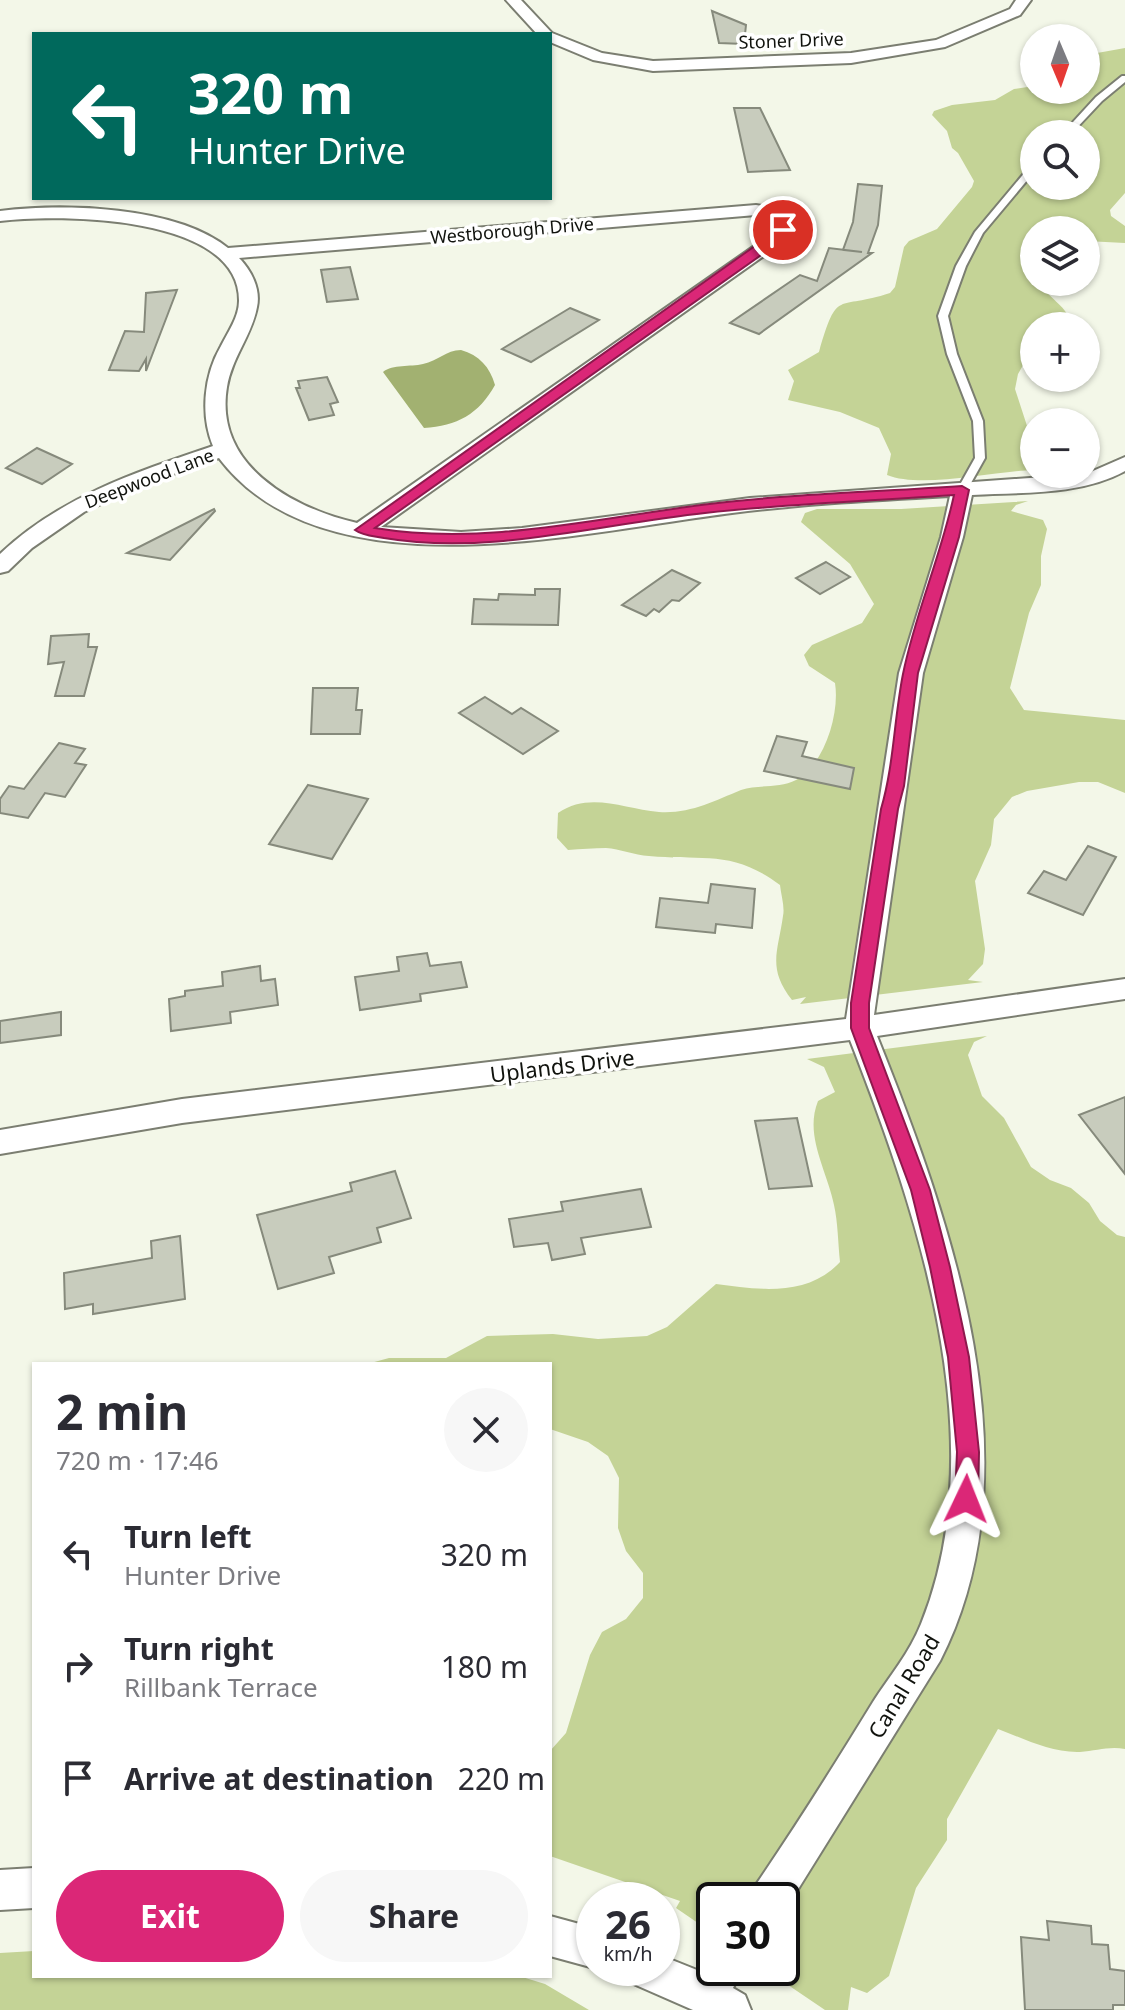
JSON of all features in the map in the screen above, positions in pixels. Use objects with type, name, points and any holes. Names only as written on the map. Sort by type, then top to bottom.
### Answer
[{"type":"street","name":"Stoner Drive","points":[[514,0],[544,32]]},
{"type":"street","name":"Stoner Drive","points":[[552,38],[598,57],[653,66],[851,58],[940,44],[1015,12],[1024,0]]},
{"type":"street","points":[[0,216],[56,210],[127,217],[162,226],[228,253],[241,267],[248,281],[250,301],[244,321],[225,357],[217,387],[216,427],[222,450],[234,466],[272,496],[305,513],[362,530],[402,537],[447,539],[505,536],[705,508],[1076,481],[1101,476],[1125,463]]},
{"type":"street","name":"Westborough Drive","points":[[228,253],[756,210],[796,216],[769,244],[362,530]]},
{"type":"street","name":"Deepwood Lane","points":[[0,566],[65,511],[104,491],[222,450]]},
{"type":"street","name":"Canal Road","points":[[781,1882],[824,1818],[938,1629],[955,1575],[965,1523],[968,1452],[959,1357],[921,1190],[860,1028],[860,1003],[889,809],[896,786],[911,673],[952,537],[962,490]]},
{"type":"street","name":"Uplands Drive","points":[[0,1142],[182,1111],[860,1028],[1125,989]]},
{"type":"street","points":[[0,1890],[32,1888]]},
{"type":"street","points":[[552,1937],[576,1943]]},
{"type":"street","points":[[680,1983],[713,1996]]},
{"type":"lane","points":[[1079,120],[1125,78]]},
{"type":"lane","name":"Canal Road","points":[[962,490],[980,458],[978,421],[952,354],[943,316],[961,266],[979,232],[1020,184]]},
{"type":"shaded area","points":[[1125,48],[1125,193],[1110,210],[1111,216],[1125,226],[1125,243],[1100,242],[1100,216],[1020,216],[1020,296],[1051,296],[1065,312],[1020,312],[1020,370],[1015,389],[1021,408],[1020,471],[939,480],[902,479],[887,475],[891,454],[879,428],[840,412],[788,400],[794,381],[788,370],[819,352],[831,318],[841,305],[890,293],[895,287],[904,247],[909,241],[937,229],[972,187],[974,181],[952,148],[947,131],[932,115],[934,111],[952,105],[995,100],[1020,88],[1020,104],[1100,104],[1100,52]]},
{"type":"shaded area","points":[[461,350],[483,363],[495,385],[482,404],[466,417],[447,425],[424,428],[383,372],[428,363]]},
{"type":"shaded area","points":[[1028,501],[1016,505],[1011,511],[1043,520],[1047,529],[1041,556],[1041,585],[1029,613],[1010,688],[1024,710],[1125,720],[1125,793],[1098,782],[1027,791],[1012,797],[994,819],[991,845],[975,881],[985,949],[983,964],[968,980],[983,982],[800,1004],[806,997],[792,1000],[784,989],[777,969],[783,912],[780,885],[747,866],[731,861],[643,855],[606,848],[568,850],[557,838],[558,813],[582,803],[607,803],[659,812],[681,811],[748,788],[789,783],[806,773],[815,763],[832,723],[835,683],[809,666],[804,655],[812,645],[862,623],[874,604],[850,564],[801,522],[805,513],[817,509],[901,509]]},
{"type":"shaded area","points":[[987,1036],[974,1042],[968,1055],[982,1096],[1004,1118],[1031,1167],[1050,1180],[1071,1188],[1089,1203],[1100,1221],[1117,1235],[1125,1237],[1125,1749],[1059,1750],[998,1729],[947,1819],[947,1840],[916,1888],[889,1976],[867,1993],[851,1987],[848,2010],[825,2010],[790,1986],[800,1986],[800,1882],[696,1882],[696,1922],[680,1911],[680,1882],[625,1882],[552,1857],[552,1749],[566,1733],[590,1655],[602,1632],[626,1619],[643,1598],[643,1573],[626,1551],[618,1528],[619,1478],[608,1456],[588,1442],[552,1430],[552,1362],[374,1362],[389,1358],[446,1358],[487,1336],[553,1334],[598,1339],[647,1336],[667,1327],[716,1284],[782,1288],[813,1281],[827,1273],[840,1262],[834,1205],[815,1140],[814,1114],[818,1101],[835,1092],[824,1067],[807,1059]]},
{"type":"shaded area","points":[[32,1951],[32,1978],[526,1978],[545,1984],[589,2010],[0,2010],[0,1953]]},
{"type":"building","points":[[712,11],[746,25],[744,44],[719,43]]},
{"type":"building","points":[[734,108],[760,108],[790,170],[748,172]]},
{"type":"building","points":[[858,184],[882,186],[878,225],[868,253],[872,253],[759,334],[730,323],[800,275],[817,281],[829,248],[843,250],[853,222]]},
{"type":"building","points":[[350,267],[358,299],[327,302],[321,270]]},
{"type":"building","points":[[177,290],[146,371],[146,359],[139,371],[109,370],[125,331],[144,332],[146,293]]},
{"type":"building","points":[[570,308],[599,320],[531,362],[502,349]]},
{"type":"building","points":[[327,377],[338,402],[330,404],[334,415],[309,420],[296,388],[300,388],[298,381]]},
{"type":"building","points":[[37,448],[72,464],[42,484],[6,468]]},
{"type":"building","points":[[214,509],[170,560],[127,553]]},
{"type":"building","points":[[826,562],[850,577],[820,594],[796,578]]},
{"type":"building","points":[[672,570],[700,583],[679,601],[672,600],[659,612],[654,609],[646,616],[622,605]]},
{"type":"building","points":[[535,589],[560,589],[558,625],[472,624],[474,599],[498,600],[499,594],[535,595]]},
{"type":"building","points":[[89,634],[88,647],[97,647],[84,696],[55,696],[64,662],[48,664],[51,636]]},
{"type":"building","points":[[313,688],[358,688],[356,710],[362,710],[360,734],[311,734]]},
{"type":"building","points":[[485,697],[512,714],[521,708],[558,731],[523,754],[459,713]]},
{"type":"building","points":[[777,736],[807,742],[802,756],[854,768],[850,789],[764,771]]},
{"type":"building","points":[[59,743],[85,749],[75,763],[86,765],[65,797],[45,793],[28,818],[0,813],[0,799],[9,786],[24,789]]},
{"type":"building","points":[[308,785],[368,799],[332,859],[269,844]]},
{"type":"building","points":[[1088,846],[1116,857],[1083,915],[1028,893],[1044,871],[1066,880]]},
{"type":"building","points":[[711,884],[755,889],[752,928],[716,924],[715,933],[656,927],[660,898],[708,903]]},
{"type":"building","points":[[427,953],[430,966],[461,962],[467,987],[420,994],[421,1001],[360,1010],[355,977],[399,971],[397,957]]},
{"type":"building","points":[[260,966],[261,981],[275,979],[278,1005],[230,1012],[231,1023],[171,1031],[169,999],[185,996],[185,991],[223,986],[222,972]]},
{"type":"building","points":[[61,1012],[61,1035],[0,1043],[0,1021]]},
{"type":"building","points":[[1125,1097],[1125,1174],[1079,1115]]},
{"type":"building","points":[[797,1118],[812,1186],[769,1189],[755,1121]]},
{"type":"building","points":[[395,1171],[411,1218],[377,1228],[381,1242],[329,1257],[334,1273],[278,1289],[257,1215],[352,1191],[350,1183]]},
{"type":"building","points":[[641,1189],[651,1227],[581,1238],[585,1254],[552,1260],[548,1243],[514,1247],[509,1219],[563,1211],[561,1202]]},
{"type":"building","points":[[180,1236],[185,1299],[93,1314],[93,1304],[65,1309],[64,1273],[152,1258],[151,1241]]},
{"type":"building","points":[[1047,1921],[1091,1926],[1092,1944],[1108,1945],[1110,1969],[1125,1971],[1125,2005],[1113,2005],[1113,2010],[1025,2010],[1021,1937],[1049,1940]]},
{"type":"route","points":[[783,230],[769,244],[362,530],[402,537],[447,539],[505,536],[705,508],[841,496],[962,490],[952,537],[911,673],[896,786],[889,809],[860,1003],[860,1028],[921,1190],[940,1267],[959,1357],[968,1452],[966,1499]]}]
